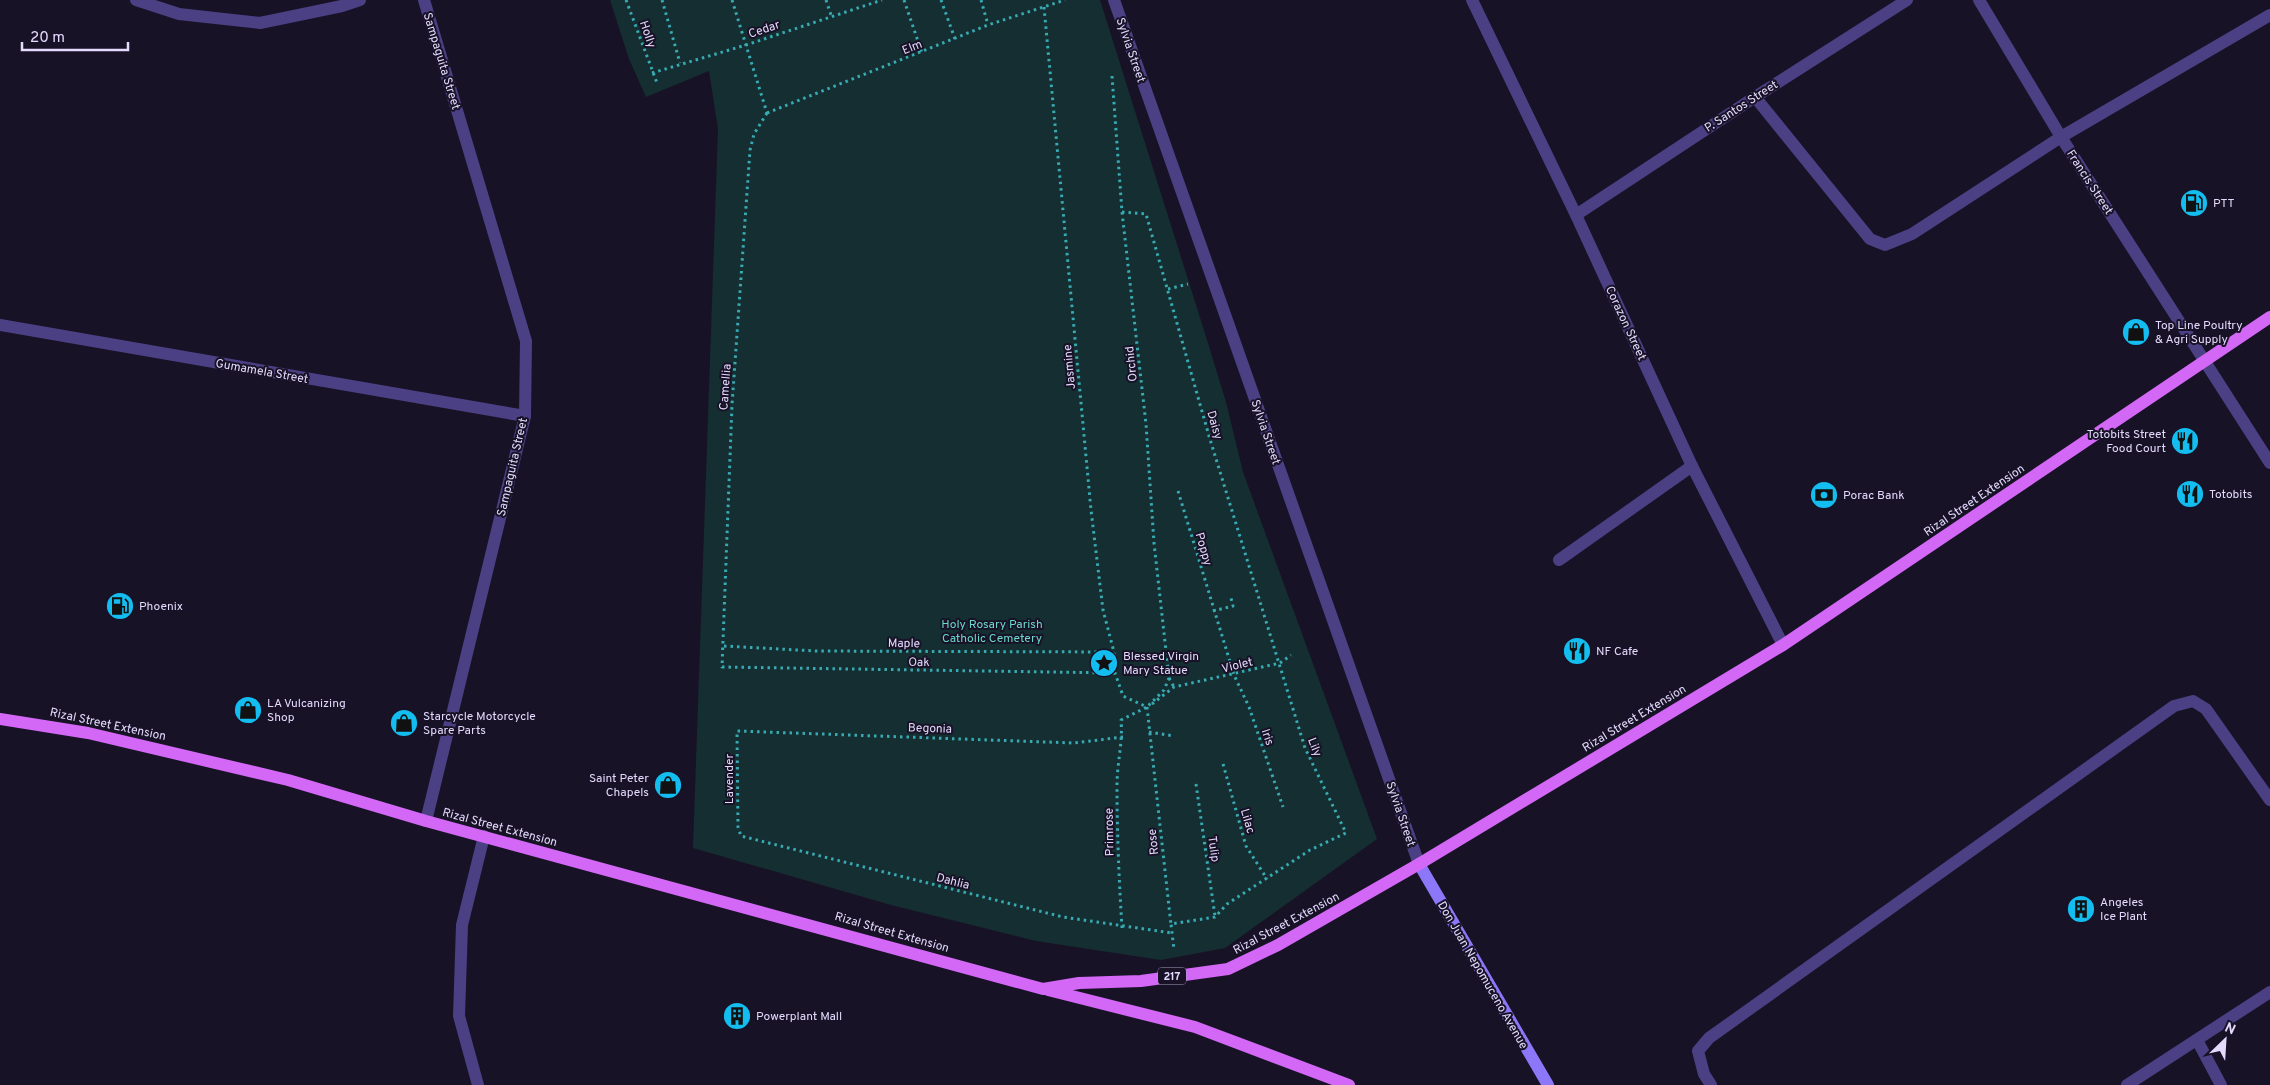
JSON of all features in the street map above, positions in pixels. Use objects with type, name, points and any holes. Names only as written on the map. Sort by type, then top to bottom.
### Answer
[{"type":"main road","name":"Rizal Street Extension","points":[[0,719],[52,726],[288,780],[426,821],[1043,989],[1079,983],[1141,981],[1228,968],[1278,945],[1419,864],[1783,645],[2270,318]]},
{"type":"main road","points":[[1043,989],[1195,1026],[1350,1085]]},
{"type":"street","points":[[136,0],[179,14],[260,23],[342,6],[360,0]]},
{"type":"street","name":"Sampaguita Street","points":[[424,0],[513,292],[526,341],[525,416],[426,821]]},
{"type":"street","name":"Sylvia Street","points":[[1114,0],[1419,864]]},
{"type":"street","name":"Corazon Street","points":[[1472,0],[1576,215],[1692,466],[1783,645]]},
{"type":"street","name":"P. Santos Street","points":[[1576,215],[1754,97],[1907,0]]},
{"type":"street","name":"Francis Street","points":[[1979,0],[2061,137],[2270,463]]},
{"type":"street","points":[[1754,97],[1870,239],[1885,245],[1912,234],[2061,137],[2270,15]]},
{"type":"street","name":"Gumamela Street","points":[[0,325],[525,416]]},
{"type":"street","points":[[1559,560],[1692,466]]},
{"type":"street","points":[[1711,1085],[1704,1074],[1698,1052],[1709,1038],[2174,706],[2193,701],[2206,709],[2270,800]]},
{"type":"street","points":[[478,1085],[459,1016],[462,926],[484,836]]},
{"type":"street","name":"Don Juan Nepomuceno Avenue","points":[[1419,864],[1548,1085]]},
{"type":"street","points":[[2127,1085],[2270,992]]},
{"type":"street","points":[[2197,1040],[2222,1085]]},
{"type":"path","name":"Holly","points":[[626,0],[657,83]]},
{"type":"path","points":[[662,0],[680,63]]},
{"type":"path","points":[[732,0],[767,113]]},
{"type":"path","points":[[826,0],[830,14]]},
{"type":"path","name":"Cedar","points":[[652,73],[680,63],[746,45],[830,14],[882,0]]},
{"type":"path","points":[[904,0],[922,53]]},
{"type":"path","points":[[941,0],[955,40]]},
{"type":"path","points":[[981,0],[988,25]]},
{"type":"path","name":"Elm","points":[[767,113],[955,40],[988,25],[1064,0]]},
{"type":"path","name":"Jasmine","points":[[1044,7],[1090,510],[1101,600],[1114,652],[1115,674],[1123,696],[1147,707]]},
{"type":"path","name":"Orchid","points":[[1112,66],[1122,212],[1146,424],[1154,543],[1169,678],[1174,687]]},
{"type":"path","name":"Camellia","points":[[722,667],[732,405],[750,150],[754,134],[767,113]]},
{"type":"path","name":"Daisy","points":[[1122,212],[1146,214],[1209,436],[1280,662]]},
{"type":"path","points":[[1168,289],[1189,283]]},
{"type":"path","name":"Poppy","points":[[1178,491],[1234,675]]},
{"type":"path","points":[[1213,610],[1233,606],[1231,598]]},
{"type":"path","name":"Maple","points":[[724,646],[816,651],[1114,652]]},
{"type":"path","name":"Violet","points":[[1123,737],[1121,720],[1147,707],[1174,687],[1234,675],[1280,662],[1291,655]]},
{"type":"path","name":"Lily","points":[[1267,879],[1310,850],[1346,834],[1305,748],[1280,662]]},
{"type":"path","name":"Oak","points":[[722,667],[1115,674]]},
{"type":"path","name":"Iris","points":[[1234,675],[1249,706],[1283,806]]},
{"type":"path","points":[[1147,707],[1164,690],[1169,678]]},
{"type":"path","name":"Rose","points":[[1147,707],[1171,924]]},
{"type":"path","name":"Begonia","points":[[737,731],[1074,743],[1123,737]]},
{"type":"path","name":"Lavender","points":[[737,731],[738,827]]},
{"type":"path","points":[[1149,732],[1174,736]]},
{"type":"path","name":"Primrose","points":[[1122,928],[1117,828],[1117,774],[1123,737]]},
{"type":"path","name":"Lilac","points":[[1223,764],[1246,846],[1267,879]]},
{"type":"path","name":"Tulip","points":[[1196,784],[1215,916]]},
{"type":"path","name":"Dahlia","points":[[738,827],[742,836],[1063,918],[1122,928],[1172,933]]},
{"type":"path","points":[[1175,951],[1171,924],[1215,916],[1227,904],[1267,879]]},
{"type":"green space","name":"Holy Rosary Parish Catholic Cemetery","points":[[610,0],[1100,0],[1226,402],[1243,472],[1377,839],[1225,948],[1161,960],[1036,941],[891,905],[693,848],[718,129],[709,71],[646,97],[629,59]]},
{"type":"place","name":"PTT","points":[[2194,203]]},
{"type":"place","name":"Top Line Poultry & Agri Supply","points":[[2136,332]]},
{"type":"place","name":"Totobits Street Food Court","points":[[2185,441]]},
{"type":"place","name":"Totobits","points":[[2190,494]]},
{"type":"place","name":"Porac Bank","points":[[1824,495]]},
{"type":"place","name":"Phoenix","points":[[120,606]]},
{"type":"place","name":"NF Cafe","points":[[1577,651]]},
{"type":"place","name":"Blessed Virgin Mary Statue","points":[[1104,663]]},
{"type":"place","name":"LA Vulcanizing Shop","points":[[248,710]]},
{"type":"place","name":"Starcycle Motorcycle Spare Parts","points":[[404,723]]},
{"type":"place","name":"Saint Peter Chapels","points":[[668,785]]},
{"type":"place","name":"Angeles Ice Plant","points":[[2081,909]]},
{"type":"place","name":"Powerplant Mall","points":[[737,1016]]}]
